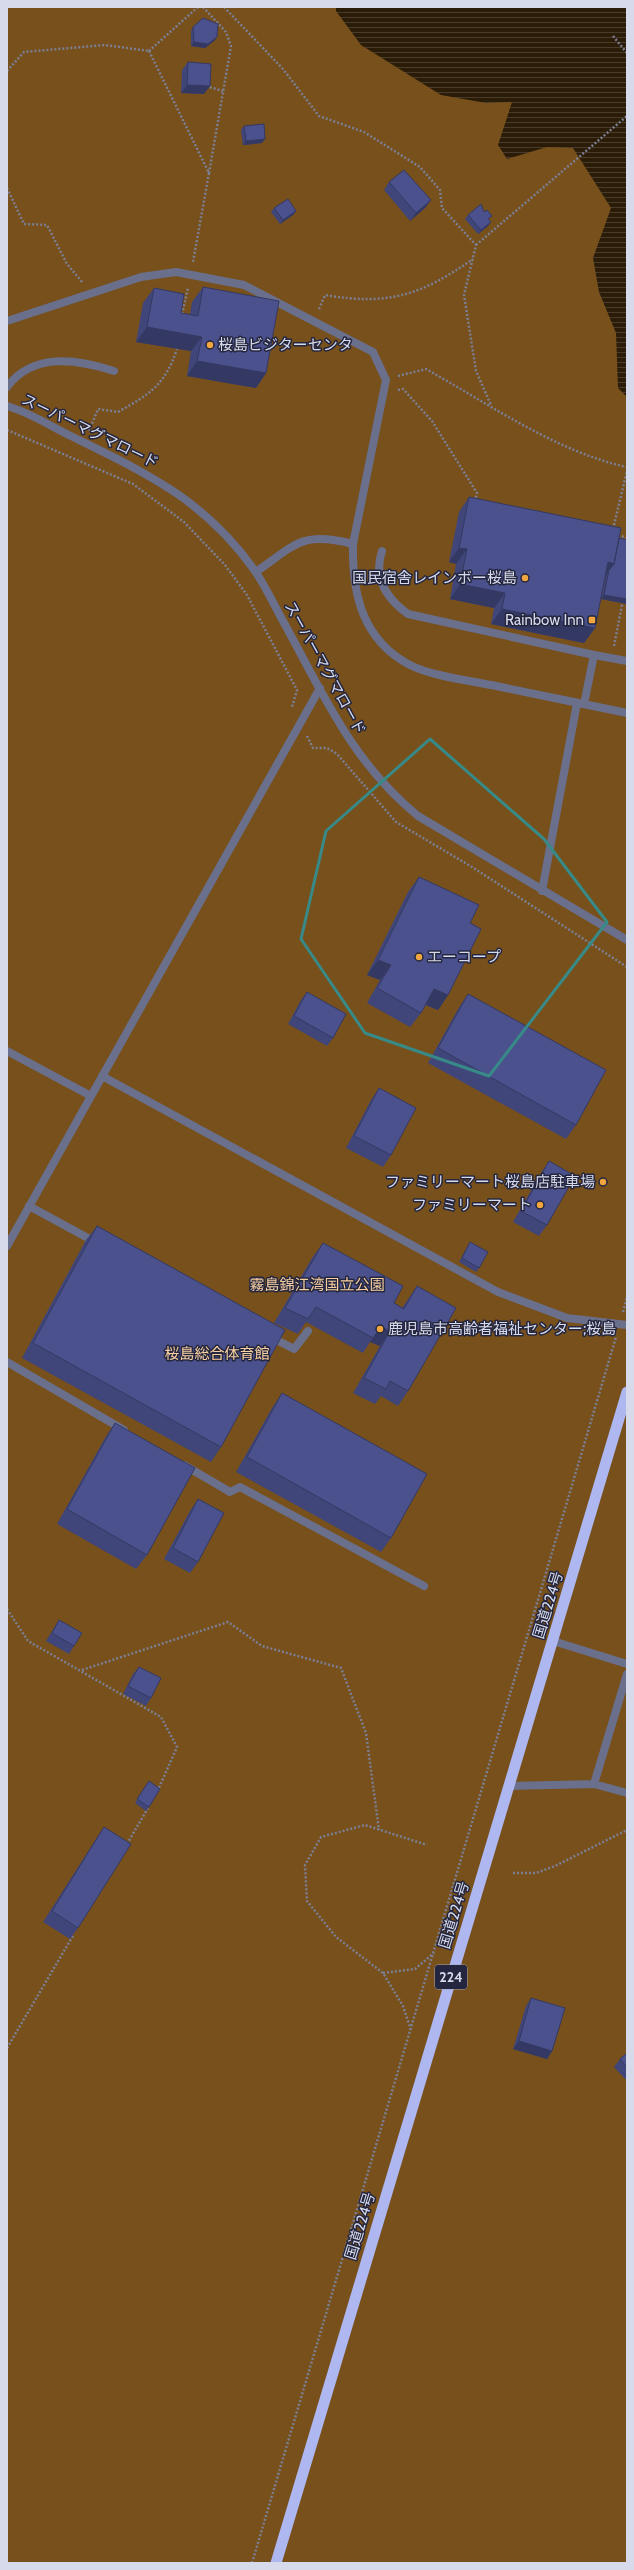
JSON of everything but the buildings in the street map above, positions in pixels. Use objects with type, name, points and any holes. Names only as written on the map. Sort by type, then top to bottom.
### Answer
[{"type":"highway","name":"国道224号","points":[[276,2563],[627,1392]]},
{"type":"street","points":[[7,321],[141,277],[176,272],[244,285],[373,352],[386,380],[353,544],[353,571],[357,599],[366,622],[386,648],[411,666],[449,676],[627,713]]},
{"type":"street","points":[[7,387],[18,373],[35,366],[62,361],[85,362],[114,371]]},
{"type":"street","name":"スーパーマグマロード","points":[[7,406],[159,480],[195,506],[227,536],[256,572],[340,727],[365,764],[392,795],[418,816],[542,891],[627,940]]},
{"type":"street","points":[[256,572],[305,540],[318,537],[353,544]]},
{"type":"street","points":[[382,551],[378,562],[379,578],[386,594],[408,614],[627,661]]},
{"type":"street","points":[[542,891],[581,703],[594,655]]},
{"type":"street","points":[[7,1246],[320,688]]},
{"type":"street","points":[[7,1051],[91,1096]]},
{"type":"street","points":[[102,1076],[498,1292],[567,1318],[623,1325]]},
{"type":"street","points":[[29,1206],[106,1248]]},
{"type":"street","points":[[266,1334],[294,1349],[308,1331]]},
{"type":"street","points":[[7,1362],[129,1433]]},
{"type":"street","points":[[176,1461],[230,1492],[240,1487],[424,1586]]},
{"type":"street","points":[[553,1641],[627,1664]]},
{"type":"street","points":[[594,1784],[627,1674]]},
{"type":"street","points":[[509,1786],[594,1784],[627,1793]]},
{"type":"path","points":[[150,51],[198,7]]},
{"type":"path","points":[[181,321],[191,274],[231,46],[226,32],[203,7]]},
{"type":"path","points":[[224,7],[283,70],[319,116],[364,132],[420,167],[440,190],[442,208],[476,245]]},
{"type":"path","points":[[613,36],[627,52]]},
{"type":"path","points":[[7,71],[24,52],[105,45],[150,51]]},
{"type":"path","points":[[150,51],[209,173]]},
{"type":"path","points":[[205,86],[223,91]]},
{"type":"path","points":[[491,405],[476,371],[464,295],[476,245],[627,116]]},
{"type":"path","points":[[7,188],[24,224],[47,225],[67,264],[92,293]]},
{"type":"path","points":[[319,309],[325,295],[348,299],[401,297],[433,285],[474,258]]},
{"type":"path","points":[[84,443],[98,409],[118,412],[139,400],[163,381],[177,349]]},
{"type":"path","points":[[386,380],[426,369],[554,440],[606,463],[627,467]]},
{"type":"path","points":[[383,391],[402,389],[432,421],[477,493],[474,506]]},
{"type":"path","points":[[627,471],[612,534],[627,538]]},
{"type":"path","points":[[611,658],[624,593]]},
{"type":"path","points":[[252,2563],[623,1325],[627,1298]]},
{"type":"path","points":[[7,1609],[28,1641],[82,1670],[161,1717],[177,1747],[165,1780],[157,1793]]},
{"type":"path","points":[[82,1670],[228,1622],[262,1646],[341,1668],[366,1733],[379,1830]]},
{"type":"path","points":[[124,1848],[148,1807]]},
{"type":"path","points":[[411,2030],[403,2006],[383,1973],[336,1937],[307,1901],[305,1866],[321,1837],[365,1825],[426,1845]]},
{"type":"path","points":[[513,1872],[536,1872],[555,1866],[627,1830]]},
{"type":"path","points":[[7,2048],[76,1931]]},
{"type":"path","points":[[383,1973],[415,1969],[434,1953]]},
{"type":"highlighted area","points":[[430,739],[544,839],[607,922],[489,1076],[365,1033],[301,939],[326,831]]},
{"type":"green space","name":"霧島錦江湾国立公園","points":[[7,7],[627,7],[627,2563],[7,2563]]},
{"type":"shaded area","points":[[336,7],[627,7],[627,397],[618,388],[616,333],[599,292],[593,258],[611,208],[573,148],[547,147],[507,159],[498,145],[512,102],[486,103],[441,95],[361,45],[336,11]]},
{"type":"place","name":"桜島ビジターセンタ","points":[[210,345]]},
{"type":"place","name":"国民宿舎レインボー桜島","points":[[525,578]]},
{"type":"place","name":"Rainbow Inn","points":[[592,620]]},
{"type":"place","name":"エーコープ","points":[[419,957]]},
{"type":"place","name":"ファミリーマート桜島店駐車場","points":[[603,1182]]},
{"type":"place","name":"ファミリーマート","points":[[540,1205]]},
{"type":"place","name":"鹿児島市高齢者福祉センター;桜島","points":[[380,1329]]},
{"type":"park label","name":"桜島総合体育館","points":[[217,1354]]}]
